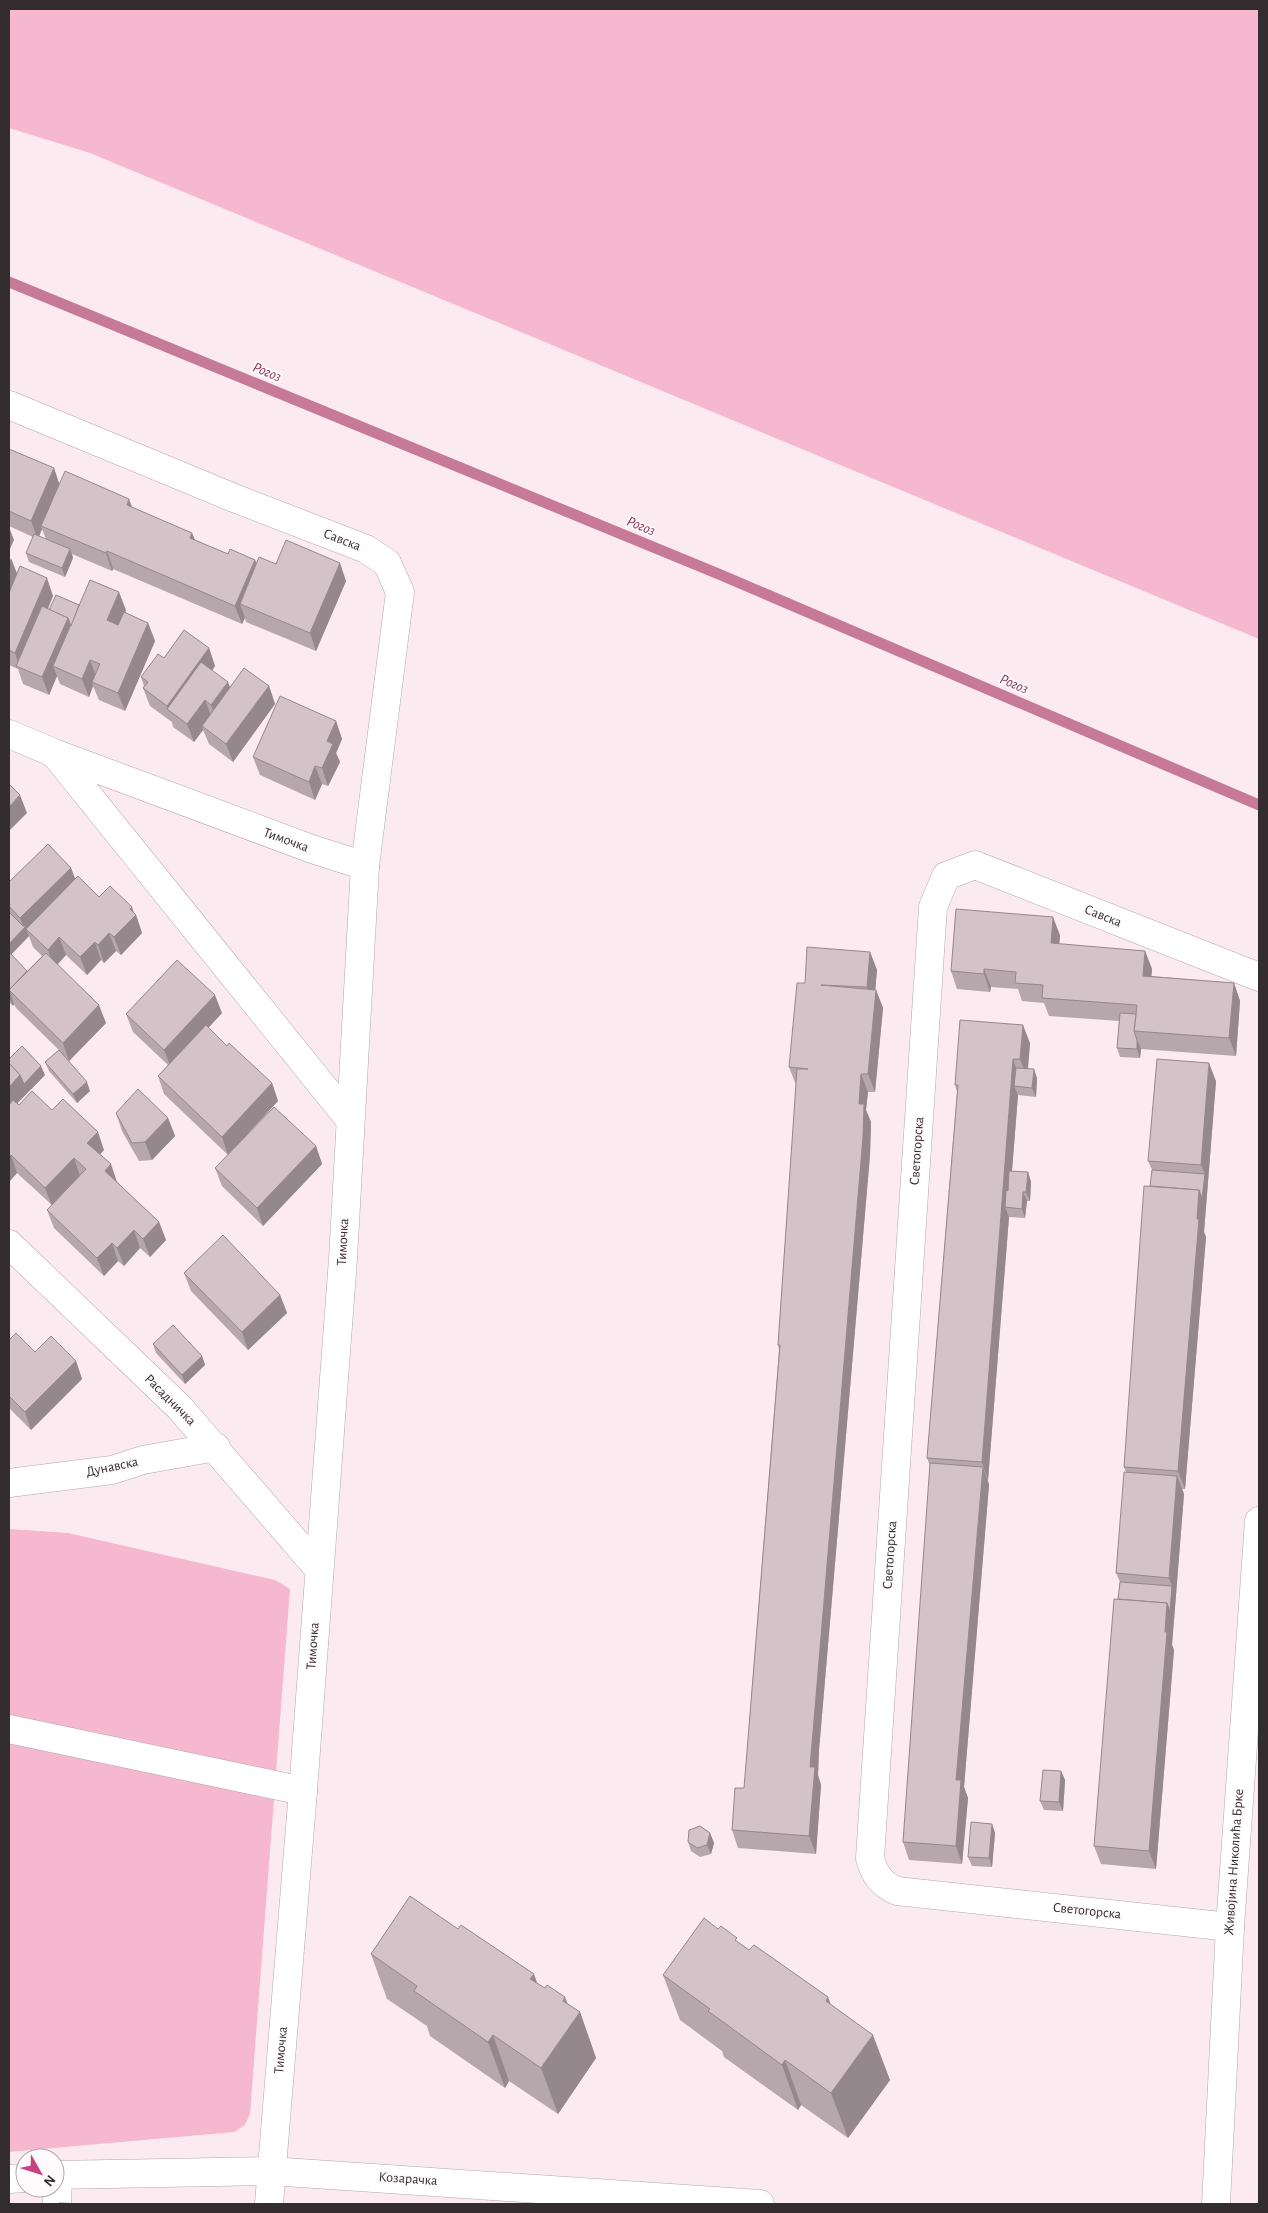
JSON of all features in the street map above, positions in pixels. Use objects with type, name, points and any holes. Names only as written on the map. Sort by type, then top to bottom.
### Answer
[{"type":"street","name":"Савска","points":[[9,406],[234,498],[366,549],[387,563],[400,592],[365,866]]},
{"type":"street","name":"Тимочка","points":[[9,734],[54,753],[312,849],[365,866],[343,1259],[318,1568],[303,1791],[268,2204]]},
{"type":"street","name":"Тимочка","points":[[54,753],[350,1120]]},
{"type":"street","name":"Савска","points":[[946,876],[975,865],[1259,977]]},
{"type":"street","name":"Светогорска","points":[[946,876],[933,907],[870,1858],[873,1870],[880,1881],[896,1891],[1230,1927]]},
{"type":"street","name":"Расадничка","points":[[9,1244],[180,1408],[216,1447],[318,1568]]},
{"type":"street","name":"Дунавска","points":[[9,1483],[112,1470],[143,1460],[216,1447]]},
{"type":"street","name":"Живојина Николића Брке","points":[[1216,2204],[1230,1927],[1259,1521]]},
{"type":"street","points":[[9,1729],[303,1791]]},
{"type":"street","name":"Козарачка","points":[[65,2175],[270,2171],[760,2204]]},
{"type":"shaded area","points":[[9,9],[1259,9],[1259,639],[90,153],[9,128]]},
{"type":"shaded area","points":[[9,1529],[68,1533],[275,1580],[290,1589],[250,2114],[245,2125],[234,2132],[54,2148],[15,2148],[15,2151],[9,2152]]},
{"type":"building","points":[[9,449],[54,468],[31,521],[9,511]]},
{"type":"building","points":[[65,471],[129,499],[127,505],[192,533],[190,538],[228,554],[230,549],[255,560],[235,606],[107,551],[106,553],[41,526]]},
{"type":"building","points":[[34,534],[70,549],[62,568],[26,553]]},
{"type":"building","points":[[286,540],[340,563],[310,633],[240,604],[259,557],[276,564]]},
{"type":"building","points":[[20,566],[47,578],[15,653],[9,650],[9,593]]},
{"type":"building","points":[[90,580],[119,592],[107,620],[118,625],[124,612],[148,623],[118,693],[92,682],[100,664],[90,660],[82,679],[53,666]]},
{"type":"building","points":[[56,595],[79,605],[71,626],[68,618],[49,610]]},
{"type":"building","points":[[42,606],[68,618],[42,677],[16,666]]},
{"type":"building","points":[[184,630],[209,648],[167,706],[143,688],[148,682],[141,677],[158,654],[164,658]]},
{"type":"building","points":[[201,662],[228,682],[211,705],[205,700],[187,724],[167,709]]},
{"type":"building","points":[[244,668],[269,686],[226,744],[202,726]]},
{"type":"building","points":[[280,696],[336,721],[327,741],[333,744],[322,768],[315,766],[309,782],[253,757]]},
{"type":"building","points":[[9,784],[20,795],[9,807]]},
{"type":"building","points":[[48,844],[71,868],[20,918],[9,906],[9,882]]},
{"type":"building","points":[[78,876],[99,897],[110,886],[132,907],[130,909],[136,915],[114,937],[109,933],[98,945],[95,942],[80,957],[59,937],[48,950],[26,929]]},
{"type":"building","points":[[956,909],[1053,917],[1051,943],[1145,951],[1143,976],[1234,983],[1229,1038],[1134,1031],[1137,1005],[1042,998],[1043,985],[1015,983],[1016,972],[984,969],[984,974],[951,971]]},
{"type":"building","points":[[9,912],[23,926],[26,926],[9,944]]},
{"type":"building","points":[[807,947],[870,952],[867,987],[821,985],[876,990],[868,1074],[861,1074],[859,1104],[864,1104],[863,1137],[810,1767],[815,1767],[809,1836],[732,1830],[735,1788],[744,1788],[780,1345],[778,1345],[797,1069],[808,1069],[789,1067],[797,983],[805,983]]},
{"type":"building","points":[[9,952],[27,971],[9,990]]},
{"type":"building","points":[[46,953],[99,1005],[63,1043],[9,990]]},
{"type":"building","points":[[177,960],[215,995],[164,1050],[126,1014]]},
{"type":"building","points":[[1120,1013],[1136,1014],[1134,1031],[1137,1049],[1117,1048]]},
{"type":"building","points":[[960,1020],[1023,1025],[1020,1059],[1013,1059],[982,1462],[927,1458],[958,1085],[955,1085]]},
{"type":"building","points":[[206,1025],[227,1046],[229,1043],[272,1083],[222,1137],[158,1076]]},
{"type":"building","points":[[22,1046],[41,1066],[24,1084],[20,1075],[9,1063],[9,1059]]},
{"type":"building","points":[[59,1050],[87,1082],[73,1094],[45,1062]]},
{"type":"building","points":[[1157,1059],[1209,1063],[1201,1165],[1148,1161]]},
{"type":"building","points":[[9,1063],[20,1075],[9,1087]]},
{"type":"building","points":[[1016,1068],[1034,1069],[1032,1088],[1014,1086]]},
{"type":"building","points":[[138,1089],[168,1118],[145,1142],[132,1143],[116,1113]]},
{"type":"building","points":[[32,1091],[52,1110],[63,1099],[98,1132],[87,1143],[111,1164],[105,1171],[159,1222],[143,1239],[134,1230],[117,1248],[112,1243],[97,1258],[47,1210],[86,1169],[74,1158],[45,1188],[11,1155],[9,1157],[9,1105],[13,1100],[19,1105]]},
{"type":"building","points":[[274,1107],[316,1146],[257,1208],[215,1168]]},
{"type":"building","points":[[1152,1170],[1205,1174],[1202,1199],[1199,1190],[1150,1186]]},
{"type":"building","points":[[1009,1171],[1028,1172],[1026,1192],[1023,1192],[1022,1209],[1005,1207]]},
{"type":"building","points":[[1144,1186],[1199,1190],[1197,1219],[1199,1219],[1178,1471],[1124,1467]]},
{"type":"building","points":[[223,1235],[280,1295],[242,1332],[184,1273]]},
{"type":"building","points":[[173,1325],[202,1356],[182,1375],[153,1344]]},
{"type":"building","points":[[16,1333],[35,1352],[51,1336],[76,1361],[25,1412],[9,1396],[9,1340]]},
{"type":"building","points":[[930,1463],[983,1467],[956,1780],[961,1780],[956,1846],[903,1842]]},
{"type":"building","points":[[1124,1472],[1177,1476],[1169,1578],[1116,1573]]},
{"type":"building","points":[[1120,1582],[1172,1586],[1170,1612],[1167,1603],[1118,1599]]},
{"type":"building","points":[[1114,1599],[1167,1603],[1165,1632],[1167,1632],[1149,1851],[1094,1846]]},
{"type":"building","points":[[1043,1770],[1061,1771],[1059,1802],[1040,1801]]},
{"type":"building","points":[[971,1822],[992,1824],[989,1858],[968,1857]]},
{"type":"building","points":[[700,1826],[710,1833],[707,1845],[697,1848],[688,1842],[689,1830]]},
{"type":"building","points":[[410,1896],[458,1929],[461,1925],[534,1974],[530,1979],[545,1988],[547,1985],[565,1997],[563,2001],[580,2012],[541,2068],[493,2035],[488,2042],[414,1991],[417,1986],[371,1954]]},
{"type":"building","points":[[704,1918],[718,1929],[721,1926],[737,1938],[735,1940],[749,1950],[754,1945],[828,1997],[826,2001],[873,2035],[831,2093],[785,2060],[782,2065],[708,2011],[710,2009],[663,1975]]},
{"type":"waterway","name":"Рогоз","points":[[9,282],[721,575],[1259,805]]}]
